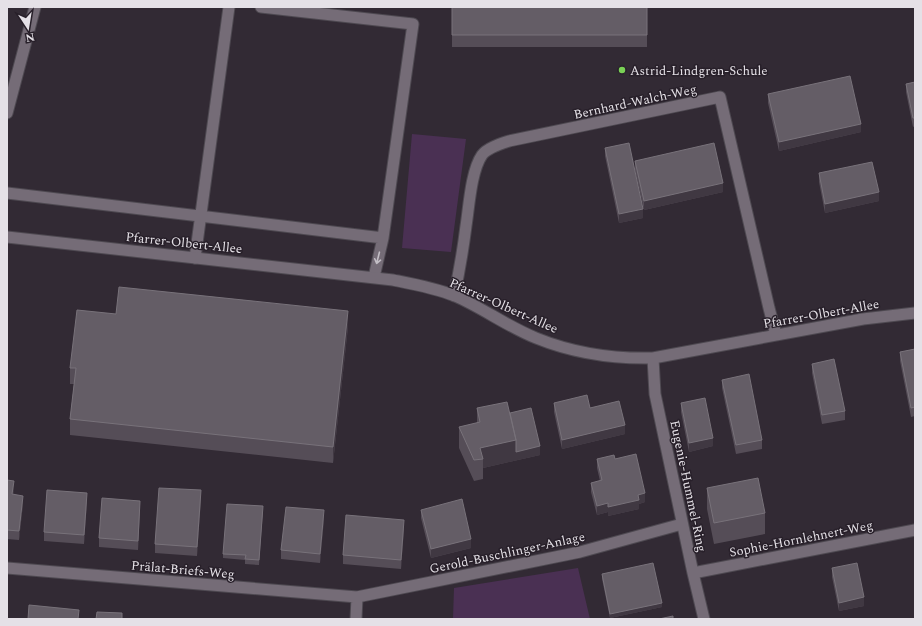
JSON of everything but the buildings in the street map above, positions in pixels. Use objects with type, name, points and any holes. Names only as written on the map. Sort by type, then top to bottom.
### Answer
[{"type":"street","points":[[7,113],[36,7]]},
{"type":"street","points":[[195,258],[229,7]]},
{"type":"street","points":[[261,7],[413,24],[383,238],[374,277]]},
{"type":"street","name":"Bernhard-Walch-Weg","points":[[454,296],[460,268],[476,165],[483,154],[495,146],[509,141],[720,97],[776,335]]},
{"type":"street","points":[[7,193],[383,238]]},
{"type":"street","name":"Pfarrer-Olbert-Allee","points":[[7,237],[393,280],[454,296],[536,338],[574,350],[625,358],[653,358],[862,318],[915,313]]},
{"type":"street","name":"Eugenie-Hummel-Ring","points":[[653,358],[655,394],[682,524],[704,619]]},
{"type":"street","name":"Gerold-Buschlinger-Anlage","points":[[357,597],[580,552],[682,524]]},
{"type":"street","name":"Sophie-Hornlehnert-Weg","points":[[693,573],[915,530]]},
{"type":"street","name":"Prälat-Briefs-Weg","points":[[7,568],[357,597]]},
{"type":"street","points":[[356,619],[357,597]]},
{"type":"shaded area","points":[[412,134],[466,139],[451,252],[402,248]]},
{"type":"shaded area","points":[[578,568],[590,619],[453,619],[454,588]]},
{"type":"place","name":"Astrid-Lindgren-Schule","points":[[622,70]]}]
